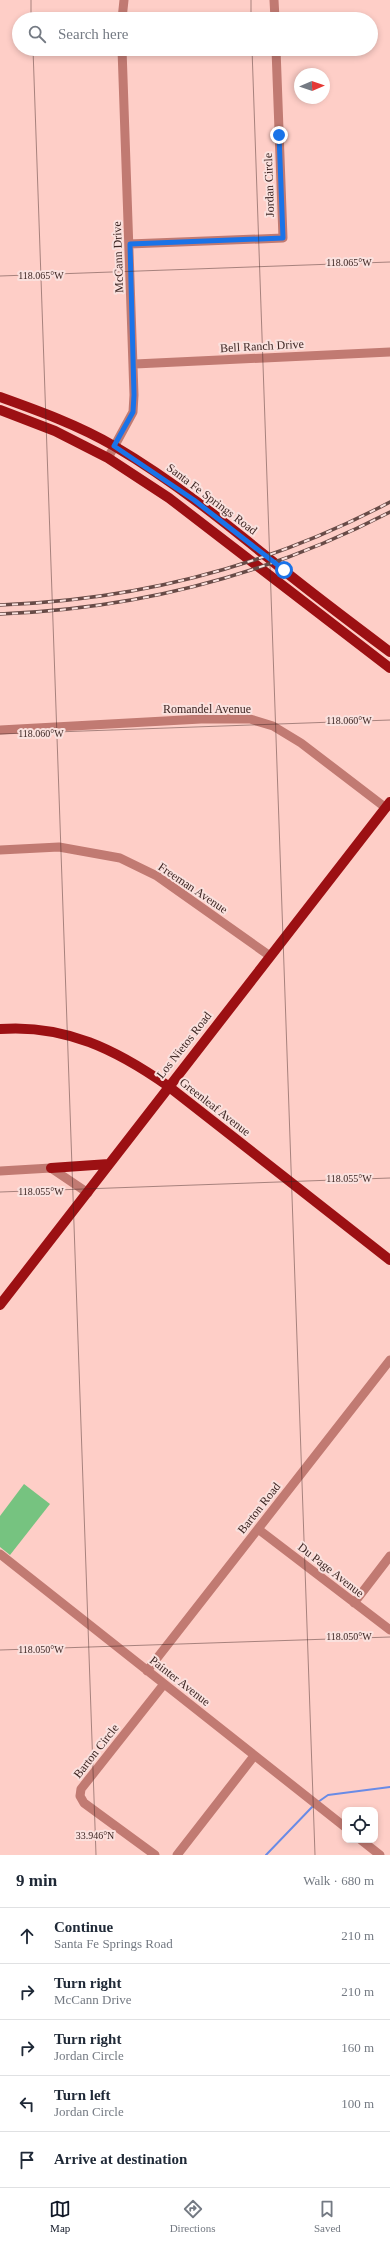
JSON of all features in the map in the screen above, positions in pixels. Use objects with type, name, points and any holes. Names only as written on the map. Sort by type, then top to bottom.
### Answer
[{"type":"main road","name":"Santa Fe Springs Road","points":[[0,397],[45,413],[114,446],[194,500],[387,650]]},
{"type":"main road","name":"Santa Fe Springs Road","points":[[0,410],[55,432],[108,458],[169,498],[390,668]]},
{"type":"main road","points":[[376,657],[387,650]]},
{"type":"main road","name":"Los Nietos Road","points":[[0,1305],[88,1193],[168,1086],[388,805]]},
{"type":"main road","name":"Greenleaf Avenue","points":[[0,1029],[52,1032],[93,1043],[130,1060],[168,1086],[390,1260]]},
{"type":"main road","points":[[51,1168],[109,1164]]},
{"type":"street","points":[[123,12],[124,0]]},
{"type":"street","points":[[274,0],[275,12]]},
{"type":"street","name":"McCann Drive","points":[[108,458],[133,412],[134,364],[122,56]]},
{"type":"street","name":"Jordan Circle","points":[[130,244],[283,238],[276,56]]},
{"type":"street","name":"Bell Ranch Drive","points":[[134,364],[390,352]]},
{"type":"street","name":"Romandel Avenue","points":[[0,730],[186,720],[250,720],[273,726],[301,743],[388,805]]},
{"type":"street","name":"Freeman Avenue","points":[[0,850],[60,846],[120,858],[158,876],[270,956]]},
{"type":"street","points":[[0,1170],[51,1168],[88,1193]]},
{"type":"street","name":"Barton Road","points":[[147,1671],[390,1360]]},
{"type":"street","name":"Du Page Avenue","points":[[258,1529],[390,1630]]},
{"type":"street","name":"Painter Avenue","points":[[0,1554],[342,1825]]},
{"type":"street","points":[[354,1603],[390,1556]]},
{"type":"street","name":"Barton Circle","points":[[155,1855],[84,1803],[80,1796],[81,1789],[164,1684]]},
{"type":"street","points":[[177,1855],[254,1756]]},
{"type":"street","points":[[365,1843],[380,1855]]},
{"type":"green space","points":[[24,1484],[50,1504],[10,1555],[0,1547],[0,1516]]},
{"type":"waterway","points":[[318,1802],[328,1795],[390,1787]]},
{"type":"waterway","points":[[266,1855],[313,1806]]},
{"type":"railway","points":[[0,605],[51,602],[102,596],[201,576],[250,561],[297,544],[344,525],[390,502]]},
{"type":"railway","points":[[0,614],[51,611],[102,605],[201,585],[249,571],[297,554],[390,512]]},
{"type":"route","points":[[279,135],[283,238],[130,244],[134,351],[133,412],[114,446],[161,476],[194,500],[284,570]]}]
